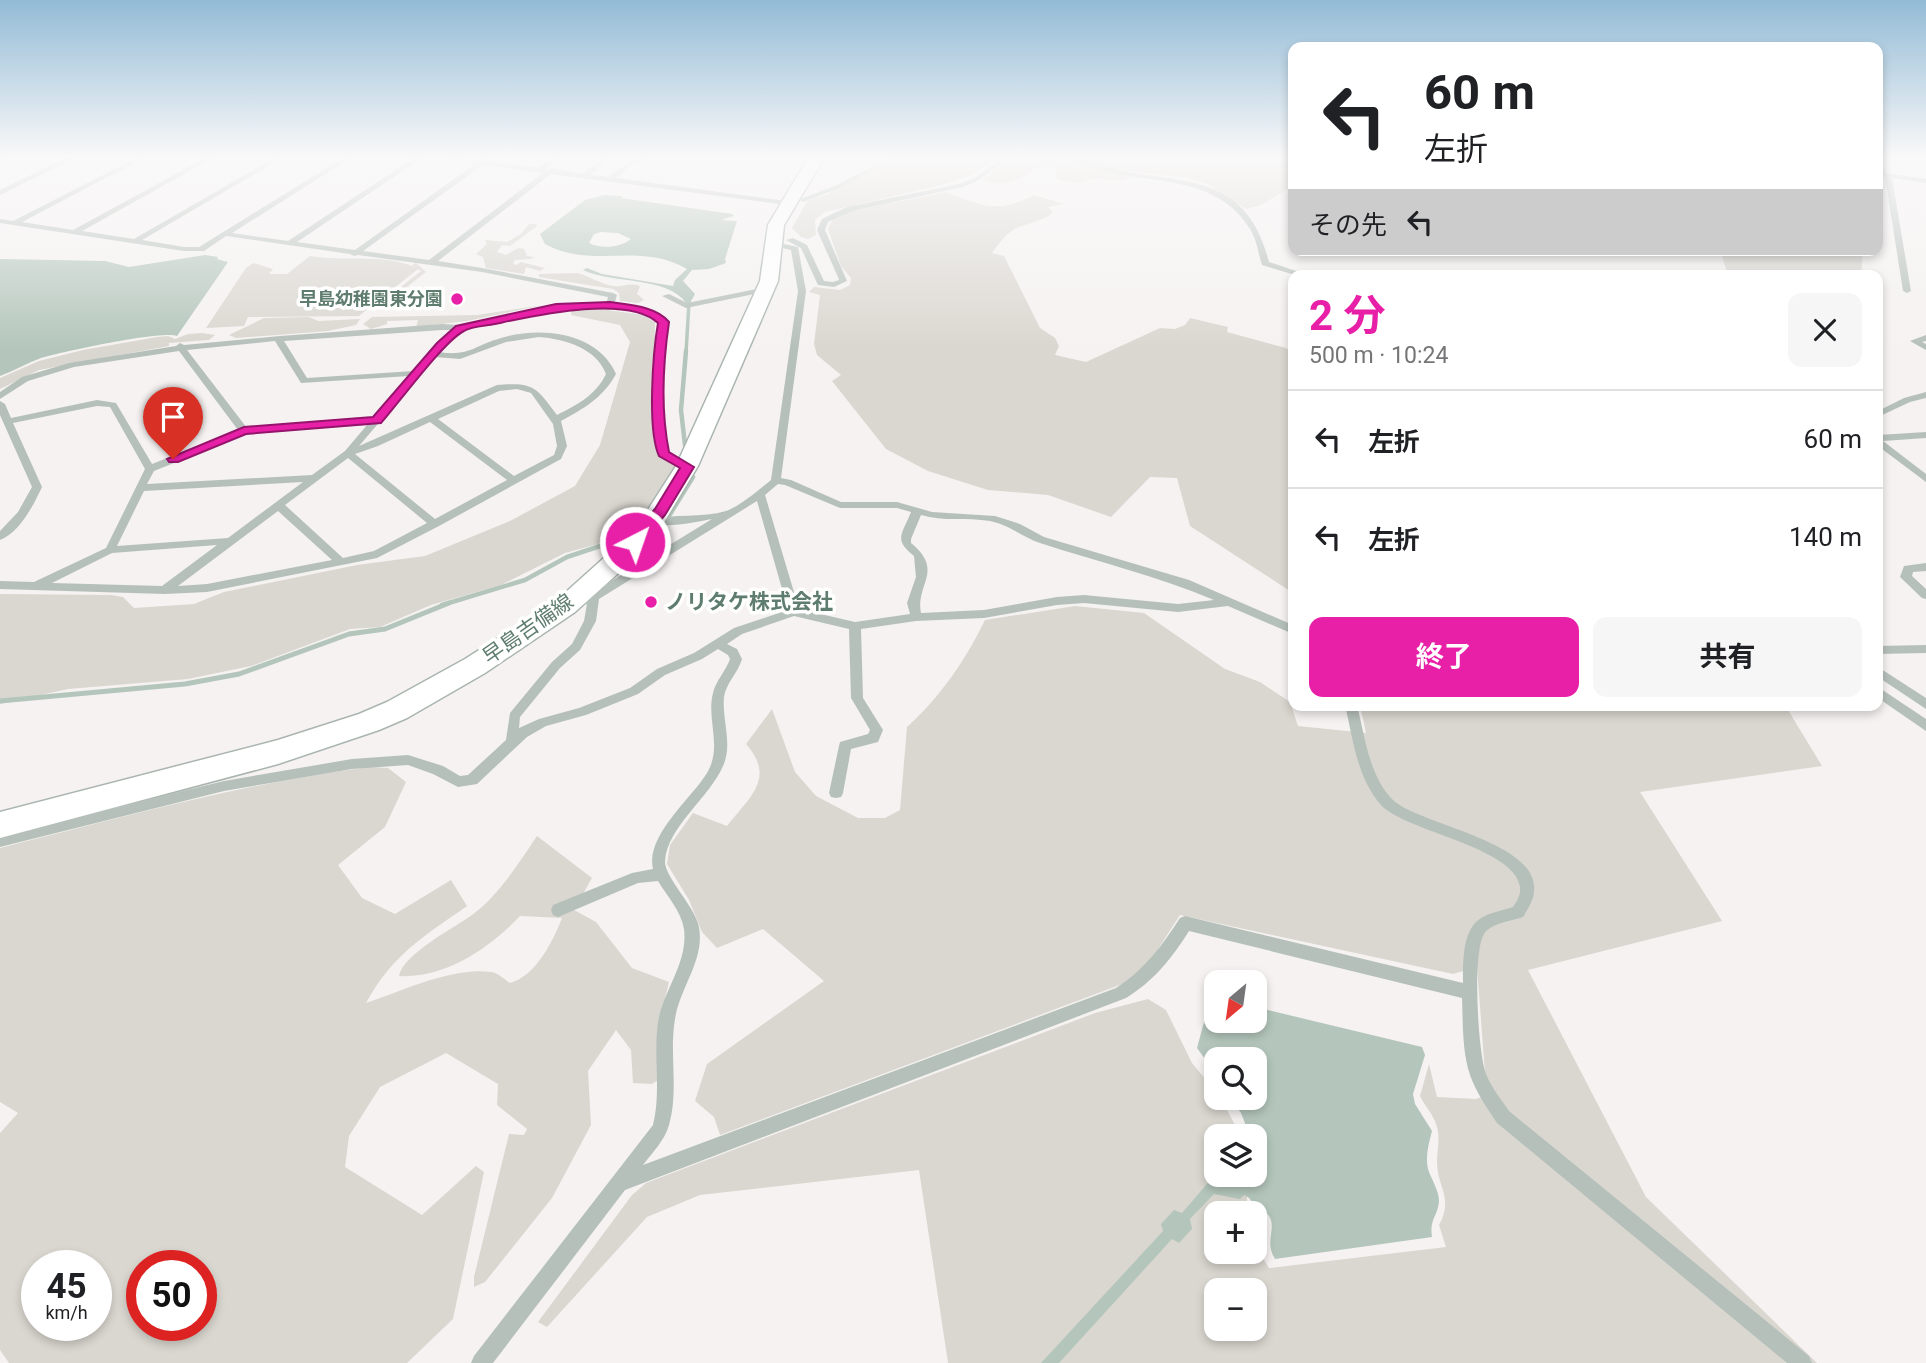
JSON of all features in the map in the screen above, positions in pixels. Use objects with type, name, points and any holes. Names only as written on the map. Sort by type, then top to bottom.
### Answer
[{"type":"main road","name":"早島吉備線","points":[[0,825],[278,752],[369,722],[397,710],[465,672],[566,606],[615,562],[653,521],[687,467],[769,282],[778,222]]},
{"type":"street","points":[[4,222],[201,249],[245,222]]},
{"type":"street","points":[[74,232],[93,222]]},
{"type":"street","points":[[136,241],[169,222]]},
{"type":"street","points":[[288,244],[322,222]]},
{"type":"street","points":[[354,254],[399,222]]},
{"type":"street","points":[[432,262],[484,222]]},
{"type":"street","points":[[773,240],[795,241],[804,247],[821,283],[834,285],[843,281],[821,230],[825,222]]},
{"type":"street","points":[[1249,222],[1255,229],[1265,263],[1288,270]]},
{"type":"street","points":[[1896,222],[1907,291]]},
{"type":"street","points":[[225,234],[354,254],[432,262],[613,295],[610,306]]},
{"type":"street","points":[[566,606],[594,597],[760,494],[776,481],[802,291],[795,248],[773,240]]},
{"type":"street","points":[[666,296],[690,305],[766,289]]},
{"type":"street","points":[[0,396],[17,382],[45,371],[180,346],[442,327],[460,328],[556,308],[610,306],[648,312],[663,322],[659,348],[660,436],[663,454],[687,467]]},
{"type":"street","points":[[165,590],[348,453],[460,328]]},
{"type":"street","points":[[434,354],[464,356],[493,343],[533,335],[556,336],[575,341],[607,362],[611,374],[606,386],[579,408],[555,420]]},
{"type":"street","points":[[1926,338],[1914,341],[1926,347]]},
{"type":"street","points":[[279,340],[304,381],[418,373]]},
{"type":"street","points":[[180,346],[244,430]]},
{"type":"street","points":[[0,586],[165,590],[207,588],[377,554],[558,457],[562,446],[555,420],[534,391],[518,386],[497,388],[348,453]]},
{"type":"street","points":[[1883,412],[1907,400],[1926,395]]},
{"type":"street","points":[[9,421],[97,403],[113,405],[150,469]]},
{"type":"street","points":[[0,404],[37,487],[17,522],[0,537]]},
{"type":"street","points":[[431,418],[514,481]]},
{"type":"street","points":[[110,550],[150,469],[244,430],[377,421]]},
{"type":"street","points":[[1883,439],[1926,435]]},
{"type":"street","points":[[1883,443],[1926,479]]},
{"type":"street","points":[[348,453],[435,524]]},
{"type":"street","points":[[140,488],[316,478]]},
{"type":"street","points":[[776,481],[787,482],[840,505],[897,505],[932,515],[992,517],[1040,539],[1185,583],[1225,603],[1288,628]]},
{"type":"street","points":[[760,494],[794,612]]},
{"type":"street","points":[[278,505],[341,562]]},
{"type":"street","points":[[916,617],[913,603],[922,577],[919,555],[906,544],[906,539],[917,510]]},
{"type":"street","points":[[653,521],[686,520],[733,511]]},
{"type":"street","points":[[34,587],[110,550],[230,541]]},
{"type":"street","points":[[1926,567],[1908,569],[1906,577],[1926,595]]},
{"type":"street","points":[[512,743],[514,716],[555,665],[576,648],[590,621],[594,597]]},
{"type":"street","points":[[0,841],[224,786],[352,764],[408,760],[438,770],[458,782],[472,780],[512,743],[543,722],[582,712],[634,691],[661,672],[698,656],[738,631],[794,612],[855,626],[916,617],[984,614],[1084,599],[1178,608],[1225,603]]},
{"type":"street","points":[[836,793],[845,746],[873,738],[877,730],[857,698],[855,626]]},
{"type":"street","points":[[481,1363],[660,1129],[666,1110],[667,1017],[691,954],[692,927],[684,905],[660,874],[658,862],[664,843],[717,767],[722,749],[718,697],[736,659],[733,652],[717,644]]},
{"type":"street","points":[[1883,650],[1926,649]]},
{"type":"street","points":[[1883,674],[1926,704]]},
{"type":"street","points":[[1883,696],[1926,726]]},
{"type":"street","points":[[1353,711],[1372,785],[1383,801],[1396,811],[1499,854],[1518,868],[1526,880],[1528,894],[1518,912],[1482,926],[1474,937],[1469,992],[1477,1072],[1503,1117],[1802,1363]]},
{"type":"street","points":[[558,910],[637,877],[660,874]]},
{"type":"street","points":[[619,1183],[1121,993],[1137,984],[1161,961],[1185,923],[1469,992]]},
{"type":"shaded area","points":[[556,222],[737,222],[726,263],[709,269],[692,270],[683,281],[695,294],[690,303],[686,303],[678,294],[666,288],[583,270],[587,268],[602,274],[673,286],[675,280],[687,269],[651,257],[580,255],[563,251],[545,244],[540,234]],"holes":[[[601,232],[618,233],[631,239],[610,247],[589,243],[594,234]]]},
{"type":"shaded area","points":[[796,222],[815,222],[816,235],[808,239],[801,237],[792,228]]},
{"type":"shaded area","points":[[831,222],[1034,222],[1006,235],[992,253],[1004,256],[1040,328],[1055,338],[1059,346],[1055,355],[1086,362],[1160,328],[1175,329],[1185,325],[1190,318],[1228,327],[1227,332],[1286,348],[1288,590],[1190,526],[1177,478],[1150,477],[1111,517],[1048,495],[988,490],[928,471],[886,449],[832,381],[841,375],[817,355],[814,344],[820,295],[809,292],[814,287],[840,290],[850,285],[851,278],[841,266],[828,229]]},
{"type":"shaded area","points":[[529,224],[537,226],[510,246],[502,245],[497,252],[506,255],[518,248],[524,249],[527,256],[534,257],[515,260],[513,263],[516,265],[521,262],[545,268],[540,271],[526,267],[524,274],[486,268],[483,257],[476,254],[487,244],[485,240],[507,242],[521,234]]},
{"type":"shaded area","points":[[205,255],[228,262],[177,336],[152,336],[69,351],[41,358],[0,376],[0,259],[105,261],[129,267]]},
{"type":"shaded area","points":[[310,256],[389,260],[415,267],[412,265],[416,263],[426,272],[389,301],[383,301],[421,271],[418,269],[359,316],[248,317],[244,326],[206,328],[246,268],[253,263],[273,269],[269,274],[287,274]]},
{"type":"shaded area","points":[[1722,256],[1863,256],[1861,270],[1726,270]]},
{"type":"shaded area","points":[[577,273],[613,286],[640,286],[637,294],[644,300],[638,303],[620,301],[619,293],[613,289],[539,277],[539,274]]},
{"type":"shaded area","points":[[543,305],[467,321],[416,327],[418,320],[387,321],[387,324],[371,329],[363,324],[372,317],[477,315]]},
{"type":"shaded area","points":[[599,309],[644,315],[655,322],[653,439],[659,456],[676,466],[643,519],[625,534],[565,553],[501,585],[431,605],[380,627],[350,629],[251,666],[188,679],[68,689],[0,704],[0,594],[111,595],[123,597],[134,608],[194,604],[224,592],[357,565],[425,556],[510,521],[575,486],[600,445],[630,342],[620,325],[571,315],[572,310]]},
{"type":"shaded area","points":[[309,317],[318,321],[360,319],[356,325],[328,331],[236,338],[229,335],[264,318]]},
{"type":"shaded area","points":[[202,333],[215,335],[209,340],[169,343],[169,346],[39,370],[0,389],[0,378],[39,361],[157,337],[168,336],[175,339]]},
{"type":"shaded area","points":[[1075,606],[1144,613],[1225,669],[1260,682],[1288,701],[1288,711],[1293,711],[1298,726],[1366,733],[1361,711],[1789,711],[1822,766],[1640,792],[1722,921],[1528,970],[1646,1197],[1817,1363],[948,1363],[919,1170],[700,1195],[647,1217],[547,1327],[538,1322],[632,1195],[646,1183],[1095,1013],[1148,999],[1166,1010],[1192,1063],[1204,1078],[1204,1110],[1227,1110],[1235,1124],[1204,1124],[1204,1187],[1247,1187],[1247,1201],[1204,1201],[1204,1264],[1267,1264],[1269,1268],[1446,1247],[1439,1225],[1445,1200],[1437,1162],[1439,1138],[1433,1117],[1420,1096],[1429,1064],[1437,1097],[1476,1099],[1493,1093],[1485,1073],[1477,967],[1453,974],[1180,915],[1146,968],[1125,983],[720,1135],[714,1117],[695,1101],[707,1064],[824,981],[763,929],[717,948],[702,932],[689,900],[667,864],[670,845],[693,813],[727,826],[751,796],[759,777],[759,767],[746,744],[772,709],[795,772],[816,796],[858,818],[885,818],[900,810],[907,727],[931,703],[951,677],[985,620]]},
{"type":"shaded area","points":[[370,767],[388,768],[406,782],[385,827],[338,865],[362,898],[395,914],[451,880],[467,906],[423,937],[398,959],[366,1003],[427,981],[460,973],[491,972],[510,983],[528,973],[548,947],[562,918],[520,916],[481,950],[450,967],[416,976],[399,976],[419,950],[472,915],[491,898],[537,836],[592,878],[574,910],[596,922],[632,968],[669,982],[657,1033],[658,1080],[652,1084],[633,1083],[631,1050],[616,1030],[588,1071],[591,1125],[552,1198],[485,1282],[474,1287],[474,1277],[509,1134],[524,1135],[527,1129],[497,1105],[498,1084],[446,1053],[380,1087],[349,1136],[345,1167],[422,1215],[476,1166],[484,1172],[453,1319],[407,1363],[9,1363],[0,1350],[0,1133],[18,1113],[0,1102],[0,848],[276,782]]},
{"type":"shaded area","points":[[1267,1010],[1422,1047],[1425,1055],[1413,1094],[1415,1104],[1432,1131],[1427,1164],[1439,1201],[1432,1237],[1275,1259],[1271,1247],[1272,1225],[1267,1213],[1267,1201],[1252,1201],[1244,1195],[1240,1199],[1214,1194],[1204,1201],[1190,1219],[1192,1229],[1179,1243],[1172,1239],[1059,1363],[1041,1363],[1163,1231],[1161,1224],[1174,1210],[1182,1213],[1204,1187],[1267,1187],[1267,1124],[1245,1124],[1239,1110],[1267,1110],[1267,1047],[1204,1047],[1204,1058],[1197,1048],[1204,1022],[1204,1033],[1267,1033]]},
{"type":"waterway","points":[[686,353],[689,302]]},
{"type":"waterway","points":[[685,445],[681,410],[686,351]]},
{"type":"waterway","points":[[669,516],[693,477]]},
{"type":"waterway","points":[[442,605],[525,580],[567,557],[627,537]]},
{"type":"waterway","points":[[0,701],[185,684],[239,674],[349,634],[385,629],[449,603]]},
{"type":"place","name":"早島幼稚園東分園","points":[[457,299]]},
{"type":"place","name":"ノリタケ株式会社","points":[[651,602]]},
{"type":"route","points":[[173,459],[244,430],[377,421],[441,345],[460,328],[556,308],[610,306],[635,309],[659,317],[663,322],[659,348],[660,436],[663,454],[687,467],[661,512],[635,542]]}]
